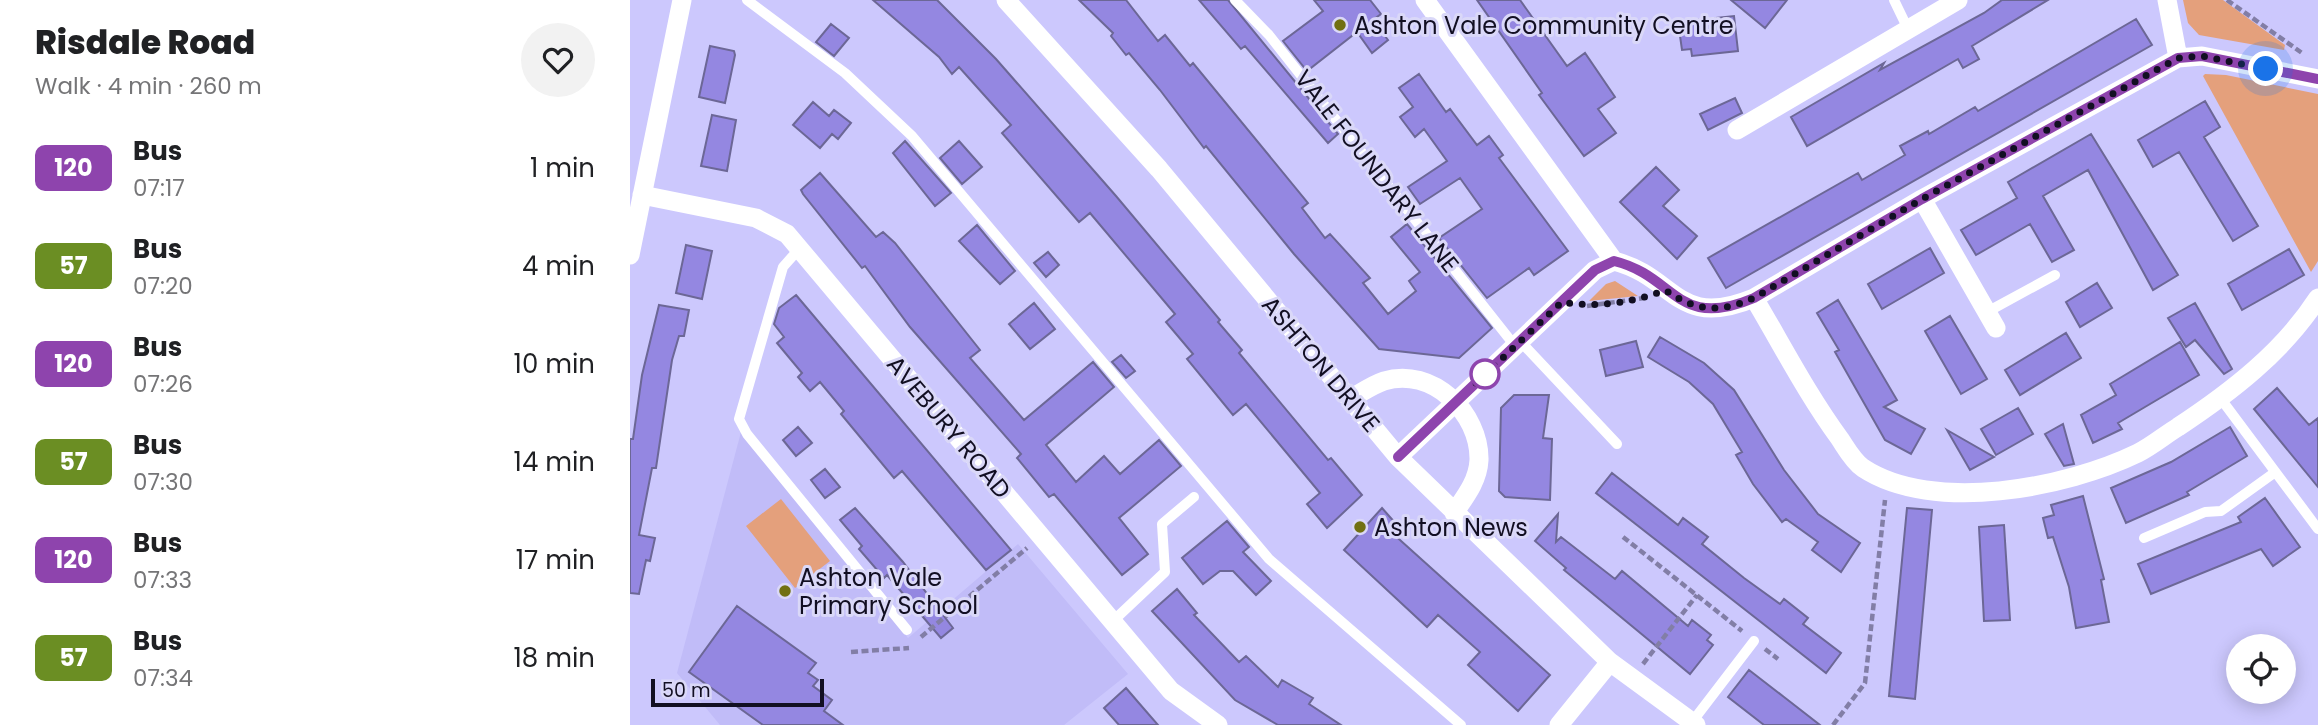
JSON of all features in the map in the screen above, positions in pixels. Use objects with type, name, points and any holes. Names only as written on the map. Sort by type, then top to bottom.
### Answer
[{"type":"street","points":[[630,255],[682,0]]},
{"type":"street","name":"ASHTON DRIVE","points":[[1006,0],[1159,169],[1398,457],[1610,662],[1694,724]]},
{"type":"street","points":[[1425,0],[1614,261],[1636,267],[1682,302],[1706,308],[1727,309],[1754,298],[1922,199],[2178,58],[2202,56],[2318,79]]},
{"type":"street","points":[[1737,130],[1958,0]]},
{"type":"street","points":[[2167,0],[2178,58]]},
{"type":"street","name":"AVEBURY ROAD","points":[[642,195],[756,218],[787,234],[1171,691],[1217,725]]},
{"type":"street","points":[[1922,199],[1991,320]]},
{"type":"street","points":[[1398,457],[1595,270],[1614,261]]},
{"type":"street","points":[[1754,298],[1821,413],[1859,466],[1886,481],[1939,494],[2005,491],[2074,475],[2139,453],[2221,399],[2274,351],[2318,298]]},
{"type":"street","points":[[1350,399],[1385,381],[1413,380],[1439,388],[1456,401],[1473,426],[1479,460],[1474,484],[1454,513]]},
{"type":"street","points":[[1559,725],[1610,662]]},
{"type":"lane","points":[[747,0],[845,74],[912,136],[1269,559],[1461,725]]},
{"type":"lane","name":"VALE FOUNDARY LANE","points":[[1234,0],[1269,35],[1518,344],[1617,444]]},
{"type":"lane","points":[[1894,0],[1908,29]]},
{"type":"lane","points":[[799,249],[783,267],[739,419],[747,434],[907,630]]},
{"type":"lane","points":[[1991,320],[2055,275]]},
{"type":"lane","points":[[2221,399],[2318,529]]},
{"type":"lane","points":[[2144,538],[2205,512],[2221,511],[2274,473]]},
{"type":"lane","points":[[1112,621],[1165,572],[1162,524],[1194,497]]},
{"type":"lane","points":[[1694,724],[1754,641]]},
{"type":"path","points":[[2227,0],[2302,52]]},
{"type":"path","points":[[1562,302],[1585,306],[1642,299],[1665,290]]},
{"type":"path","points":[[1833,725],[1865,683],[1886,481]]},
{"type":"path","points":[[851,652],[909,648],[1042,537]]},
{"type":"path","points":[[1623,537],[1778,659]]},
{"type":"path","points":[[1632,679],[1697,595]]},
{"type":"shaded area","points":[[2183,0],[2223,0],[2285,45],[2284,50],[2199,35],[2188,23]]},
{"type":"shaded area","points":[[2226,75],[2318,94],[2318,261],[2311,272],[2203,76]]},
{"type":"shaded area","points":[[1615,281],[1638,296],[1589,301],[1606,284]]},
{"type":"shaded area","name":"Ashton Vale Primary School","points":[[741,432],[908,638],[1018,544],[1128,674],[1064,725],[720,725],[677,673]]},
{"type":"shaded area","points":[[781,499],[830,561],[795,588],[746,526]]},
{"type":"building","points":[[873,0],[937,0],[996,59],[1116,196],[1220,320],[1218,322],[1242,350],[1239,353],[1328,460],[1331,458],[1362,495],[1327,528],[1307,504],[1320,493],[1246,404],[1233,415],[1187,359],[1193,354],[1166,322],[1175,314],[1090,213],[1079,222],[1002,133],[1011,125],[959,67],[952,74],[939,57]]},
{"type":"building","points":[[1079,0],[1126,0],[1158,41],[1165,35],[1190,66],[1193,63],[1308,203],[1302,208],[1325,238],[1330,234],[1370,278],[1363,283],[1388,314],[1416,291],[1409,281],[1420,272],[1391,237],[1407,224],[1492,328],[1459,358],[1379,349],[1294,254],[1206,146],[1204,148],[1129,53],[1126,55],[1111,36],[1113,33]]},
{"type":"building","points":[[1199,0],[1228,0],[1338,134],[1328,143],[1245,46],[1241,49]]},
{"type":"building","name":"Ashton Vale Community Centre","points":[[1314,0],[1370,0],[1381,14],[1373,20],[1388,40],[1372,53],[1357,32],[1307,71],[1283,41],[1323,11]]},
{"type":"building","points":[[1477,0],[1520,0],[1567,66],[1585,53],[1615,97],[1598,109],[1616,133],[1584,156],[1539,95],[1542,93]]},
{"type":"building","points":[[1731,0],[1787,0],[1765,28]]},
{"type":"building","points":[[2002,0],[2048,0],[1972,46],[1979,59],[1963,68],[1958,59],[1807,146],[1791,117],[1884,63],[1880,70],[1984,13]]},
{"type":"building","points":[[1734,16],[1738,51],[1692,56],[1691,49],[1682,50],[1678,22]]},
{"type":"building","points":[[2136,19],[2152,45],[1726,288],[1708,258],[1858,173],[1862,180],[1905,155],[1900,146],[1928,131],[1929,134],[1975,107],[1978,111]]},
{"type":"building","points":[[831,24],[849,38],[834,56],[816,42]]},
{"type":"building","points":[[710,46],[734,51],[725,103],[699,97]]},
{"type":"building","points":[[1419,74],[1446,112],[1450,109],[1477,145],[1489,136],[1503,155],[1499,158],[1568,251],[1534,275],[1529,268],[1487,298],[1439,238],[1482,209],[1460,178],[1420,204],[1408,187],[1447,161],[1424,129],[1415,137],[1400,117],[1413,107],[1399,88]]},
{"type":"building","points":[[1735,98],[1742,113],[1708,130],[1700,114]]},
{"type":"building","points":[[2205,101],[2220,127],[2204,137],[2258,226],[2233,241],[2179,152],[2153,167],[2138,140]]},
{"type":"building","points":[[813,102],[829,116],[834,110],[851,123],[838,139],[832,134],[820,148],[793,125]]},
{"type":"building","points":[[712,115],[736,120],[727,171],[701,166]]},
{"type":"building","points":[[2091,134],[2178,275],[2153,290],[2088,170],[2043,196],[2074,250],[2052,262],[2030,224],[1976,255],[1961,230],[2017,198],[2008,182]]},
{"type":"building","points":[[905,141],[951,193],[935,206],[893,153]]},
{"type":"building","points":[[959,141],[982,167],[962,184],[940,158]]},
{"type":"building","points":[[1656,167],[1679,190],[1663,206],[1697,236],[1677,259],[1620,202]]},
{"type":"building","points":[[820,173],[876,237],[883,232],[895,243],[980,350],[970,358],[1024,420],[1093,362],[1114,387],[1046,445],[1076,482],[1104,456],[1120,474],[1159,440],[1181,466],[1119,518],[1148,554],[1122,575],[1054,494],[1049,497],[1017,458],[1021,454],[910,327],[865,266],[862,268],[803,194],[801,190]]},
{"type":"building","points":[[977,225],[1015,271],[1000,284],[959,241]]},
{"type":"building","points":[[686,245],[712,251],[702,299],[676,293]]},
{"type":"building","points":[[1930,248],[1944,273],[1882,309],[1868,284]]},
{"type":"building","points":[[2289,249],[2304,275],[2242,310],[2228,284]]},
{"type":"building","points":[[1048,252],[1059,265],[1046,277],[1034,263]]},
{"type":"building","points":[[2097,283],[2112,308],[2080,327],[2066,302]]},
{"type":"building","points":[[796,295],[1011,550],[986,570],[902,471],[894,478],[841,414],[844,411],[820,382],[810,391],[798,377],[802,373],[777,343],[784,337],[774,324],[779,308]]},
{"type":"building","points":[[1838,300],[1897,400],[1884,407],[1925,429],[1911,454],[1885,440],[1835,352],[1839,350],[1817,313]]},
{"type":"building","points":[[1034,303],[1055,329],[1030,349],[1009,324]]},
{"type":"building","points":[[2195,303],[2232,369],[2224,374],[2195,340],[2186,347],[2168,318]]},
{"type":"building","points":[[659,305],[689,310],[684,336],[679,336],[672,360],[656,468],[652,468],[639,535],[655,538],[650,561],[646,560],[639,594],[630,593],[630,439],[633,439],[642,375]]},
{"type":"building","points":[[1950,316],[1987,379],[1961,394],[1925,331]]},
{"type":"building","points":[[2066,333],[2081,358],[2020,395],[2005,370]]},
{"type":"building","points":[[1660,337],[1704,363],[1734,390],[1784,470],[1818,514],[1860,543],[1841,572],[1812,550],[1818,542],[1786,519],[1782,522],[1753,484],[1736,455],[1742,452],[1713,404],[1689,382],[1648,357]]},
{"type":"building","points":[[1636,341],[1643,367],[1606,376],[1600,350]]},
{"type":"building","points":[[2180,342],[2199,375],[2118,423],[2122,429],[2093,443],[2081,415],[2116,395],[2110,384]]},
{"type":"building","points":[[1121,355],[1135,371],[1126,378],[1112,362]]},
{"type":"building","points":[[2277,388],[2309,425],[2318,418],[2318,487],[2254,409]]},
{"type":"building","points":[[1514,395],[1549,395],[1543,438],[1552,439],[1550,500],[1505,497],[1499,491],[1501,408]]},
{"type":"building","points":[[2018,408],[2033,434],[1996,455],[1981,429]]},
{"type":"building","points":[[2063,424],[2074,464],[2064,466],[2045,434]]},
{"type":"building","points":[[798,427],[812,443],[796,456],[783,440]]},
{"type":"building","points":[[2230,427],[2247,456],[2187,492],[2189,495],[2126,523],[2111,488],[2171,462]]},
{"type":"building","points":[[1947,430],[1994,457],[1970,470]]},
{"type":"building","points":[[825,469],[840,487],[825,498],[811,480]]},
{"type":"building","points":[[1612,473],[1678,525],[1683,518],[1708,537],[1702,544],[1744,578],[1780,604],[1784,599],[1808,618],[1803,624],[1841,653],[1826,673],[1596,493]]},
{"type":"building","points":[[2083,496],[2104,579],[2101,580],[2109,622],[2076,628],[2069,587],[2053,537],[2048,538],[2043,518],[2054,515],[2051,505]]},
{"type":"building","points":[[2265,498],[2300,547],[2273,566],[2261,549],[2151,594],[2138,564],[2241,522],[2238,517]]},
{"type":"building","points":[[855,508],[903,562],[953,628],[941,638],[887,575],[884,578],[859,549],[862,546],[840,520]]},
{"type":"building","points":[[1382,508],[1397,525],[1390,531],[1550,675],[1518,711],[1468,665],[1480,652],[1438,615],[1427,627],[1344,550]]},
{"type":"building","points":[[1907,508],[1932,510],[1915,699],[1889,696]]},
{"type":"building","points":[[1558,514],[1556,542],[1561,537],[1615,579],[1622,571],[1688,626],[1692,620],[1711,635],[1707,640],[1713,645],[1690,674],[1564,570],[1566,568],[1535,541]]},
{"type":"building","points":[[1227,521],[1249,547],[1243,552],[1271,581],[1256,595],[1233,571],[1220,571],[1203,584],[1182,558]]},
{"type":"building","points":[[2004,525],[2010,620],[1984,621],[1979,527]]},
{"type":"building","points":[[1177,589],[1197,613],[1194,615],[1239,662],[1246,656],[1278,687],[1282,680],[1313,698],[1309,704],[1341,725],[1278,725],[1235,700],[1152,611]]},
{"type":"building","points":[[737,606],[816,663],[808,673],[818,680],[813,686],[832,700],[824,711],[843,725],[763,725],[689,672]]},
{"type":"building","points":[[1749,670],[1820,725],[1764,725],[1728,697]]},
{"type":"building","points":[[1126,688],[1158,725],[1119,725],[1104,708]]},
{"type":"bus line","name":"120","points":[[1398,457],[1595,270],[1614,261],[1636,267],[1682,302],[1706,308],[1727,309],[1754,298],[1922,199],[2178,58],[2202,56],[2318,79]]},
{"type":"place","name":"Ashton Vale Community Centre","points":[[1340,25]]},
{"type":"place","name":"Ashton News","points":[[1360,527]]},
{"type":"place","name":"Ashton Vale Primary School","points":[[785,591]]},
{"type":"route","points":[[1485,374],[1476,383],[1562,302],[1585,306],[1642,299],[1665,290],[1682,302],[1706,308],[1727,309],[1754,298],[1922,199],[2178,58],[2202,56],[2266,69]]}]
